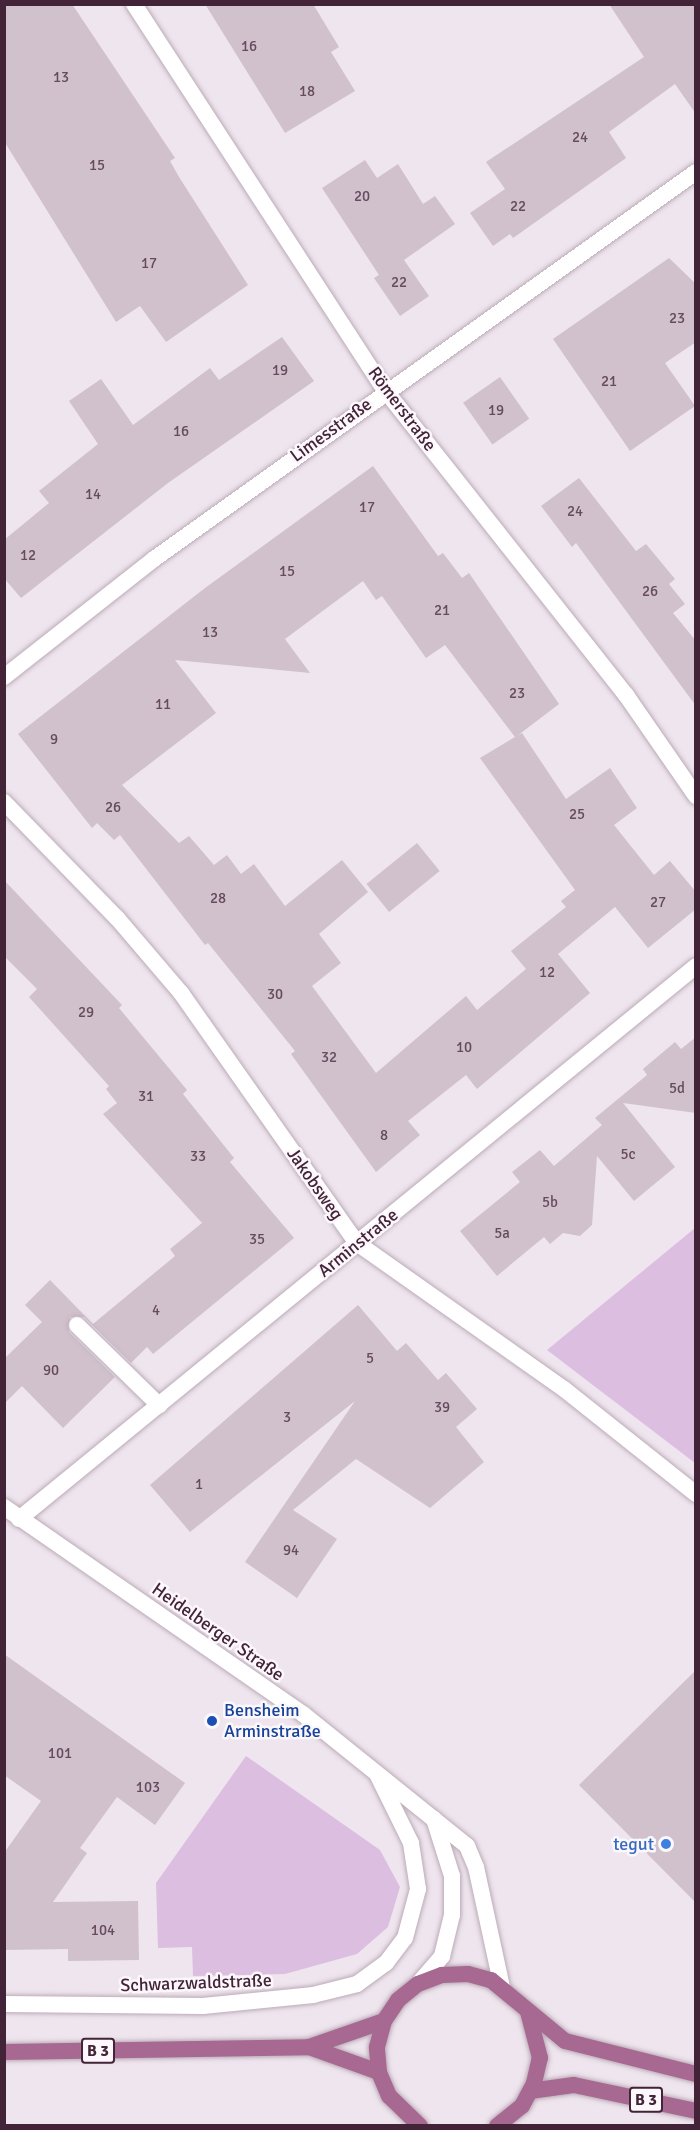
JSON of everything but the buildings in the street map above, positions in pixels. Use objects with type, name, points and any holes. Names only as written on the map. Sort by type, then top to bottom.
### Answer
[{"type":"main road","name":"B 3","points":[[420,2126],[389,2096],[379,2072],[377,2047],[384,2021],[398,2000],[418,1984],[442,1975],[468,1974],[502,1987],[565,2041],[696,2073]]},
{"type":"main road","name":"B 3","points":[[496,2126],[522,2106],[530,2091],[540,2058],[537,2034],[528,2011]]},
{"type":"main road","name":"B 3","points":[[4,2052],[309,2047],[384,2021]]},
{"type":"main road","name":"B 3","points":[[309,2047],[379,2072]]},
{"type":"main road","name":"B 3","points":[[530,2091],[574,2085],[696,2111]]},
{"type":"street","name":"Römerstraße","points":[[134,4],[385,390],[626,695],[696,796]]},
{"type":"street","name":"Limesstraße","points":[[4,677],[154,559],[385,390],[696,172]]},
{"type":"street","name":"Jakobsweg","points":[[4,802],[117,918],[181,993],[357,1243],[564,1389],[696,1494]]},
{"type":"street","name":"Arminstraße","points":[[19,1519],[696,966]]},
{"type":"street","points":[[77,1325],[159,1405]]},
{"type":"street","name":"Heidelberger Straße","points":[[4,1507],[303,1714],[467,1846],[476,1867],[502,1987]]},
{"type":"street","name":"Schwarzwaldstraße","points":[[4,2004],[203,2006],[314,1995],[357,1984],[386,1964],[405,1938],[418,1889],[411,1844],[375,1771]]},
{"type":"street","points":[[418,1984],[442,1956],[452,1915],[452,1876],[434,1818]]},
{"type":"shaded area","points":[[695,1228],[695,1463],[547,1350]]},
{"type":"shaded area","points":[[246,1756],[380,1850],[400,1887],[388,1927],[357,1954],[285,1974],[193,1976],[192,1947],[158,1948],[156,1883]]},
{"type":"place","name":"Bensheim Arminstraße","points":[[212,1721]]},
{"type":"place","name":"tegut","points":[[666,1844]]}]
